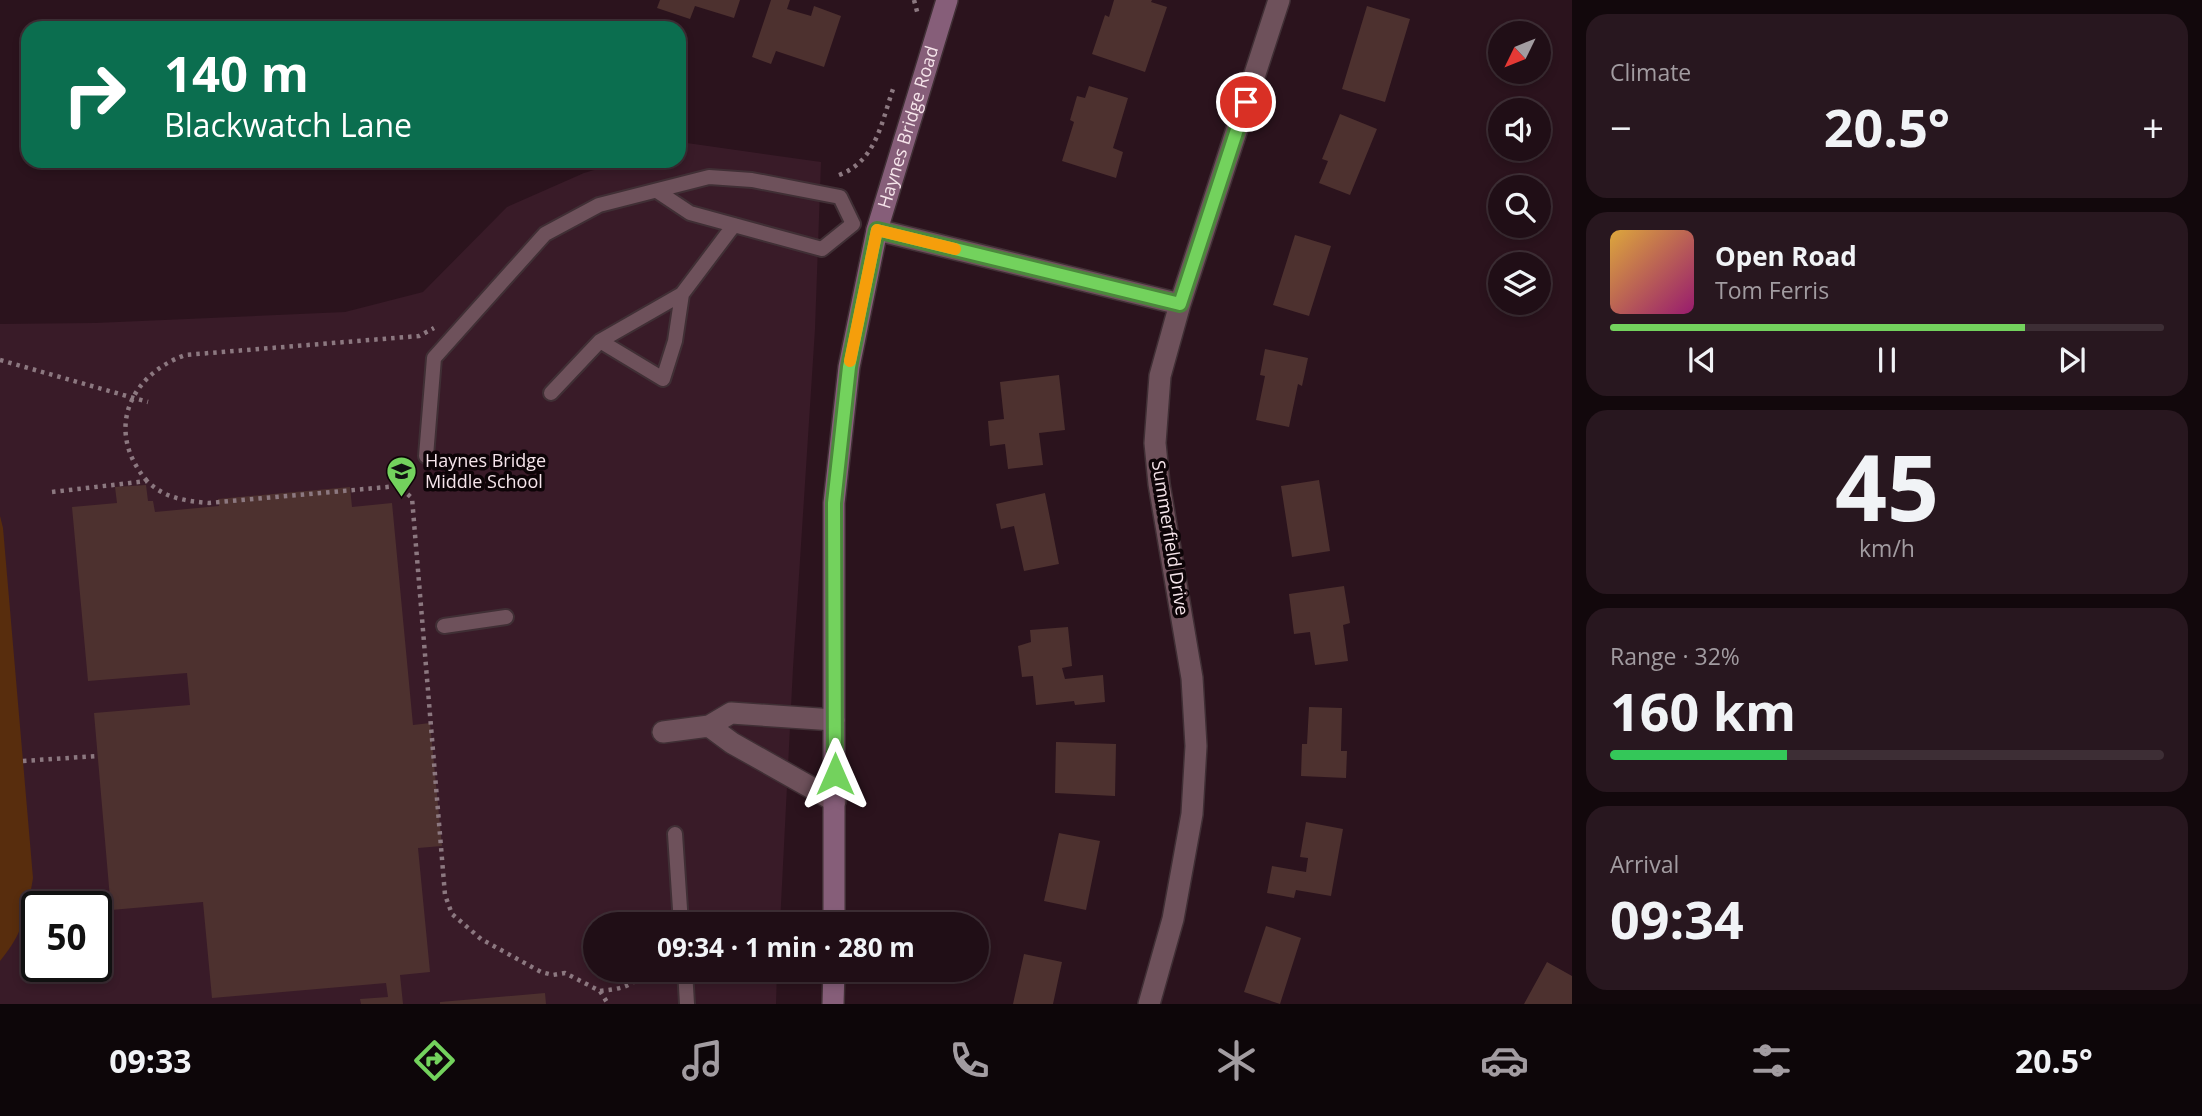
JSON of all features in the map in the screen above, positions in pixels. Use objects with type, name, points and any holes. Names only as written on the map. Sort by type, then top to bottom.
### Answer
[{"type":"main road","name":"Haynes Bridge Road","points":[[834,912],[834,503],[849,367],[877,230],[947,0]]},
{"type":"main road","points":[[833,1004],[834,982]]},
{"type":"street","name":"Summerfield Drive","points":[[1149,1004],[1173,919],[1192,814],[1195,760],[1192,678],[1159,484],[1156,443],[1160,376],[1180,304],[1279,0]]},
{"type":"street","points":[[877,230],[1180,304]]},
{"type":"street","points":[[663,732],[709,726],[730,713],[834,720]]},
{"type":"street","points":[[709,726],[732,743],[835,801]]},
{"type":"lane","points":[[426,456],[434,358],[545,234],[599,205],[709,177],[752,180],[840,197],[853,224]]},
{"type":"lane","points":[[657,191],[690,213],[822,249],[853,224]]},
{"type":"lane","points":[[853,224],[877,230]]},
{"type":"lane","points":[[551,393],[600,341],[682,294],[734,225]]},
{"type":"lane","points":[[600,341],[663,379],[675,341],[682,294]]},
{"type":"lane","points":[[444,626],[506,617]]},
{"type":"lane","points":[[675,834],[680,912]]},
{"type":"lane","points":[[686,982],[687,1004]]},
{"type":"path","points":[[0,360],[148,402]]},
{"type":"path","points":[[52,492],[147,481],[157,491],[181,500],[209,503],[398,486],[406,492],[412,498],[445,895],[452,914],[481,939],[541,972],[553,975],[565,973],[600,991],[608,1004]]},
{"type":"path","points":[[23,761],[97,756]]},
{"type":"path","points":[[600,991],[622,988],[635,982]]},
{"type":"shaded area","name":"Haynes Bridge Middle School","points":[[687,143],[821,162],[815,329],[781,912],[583,912],[583,982],[777,982],[776,1004],[0,1004],[0,324],[95,323],[345,312],[423,292],[507,207],[601,168],[686,168]]},
{"type":"shaded area","points":[[0,516],[33,878],[31,891],[21,891],[21,926],[0,961]]},
{"type":"building","points":[[660,0],[740,0],[734,18],[695,6],[690,19],[657,8]]},
{"type":"building","points":[[771,0],[790,0],[787,9],[811,16],[814,6],[841,16],[824,67],[776,51],[771,64],[752,57]]},
{"type":"building","points":[[1114,0],[1152,0],[1151,2],[1167,7],[1145,72],[1092,54],[1105,15],[1109,17]]},
{"type":"building","points":[[1367,6],[1410,19],[1385,102],[1342,89]]},
{"type":"building","points":[[1089,86],[1128,98],[1113,148],[1123,152],[1116,178],[1062,161],[1074,122],[1070,120],[1077,96],[1085,98]]},
{"type":"building","points":[[1340,114],[1377,129],[1350,195],[1319,183],[1328,161],[1322,159]]},
{"type":"building","points":[[1295,235],[1331,246],[1309,316],[1273,305]]},
{"type":"building","points":[[1265,349],[1308,358],[1302,386],[1298,384],[1289,427],[1256,420],[1265,376],[1260,375]]},
{"type":"building","points":[[1059,375],[1065,430],[1039,433],[1043,465],[1008,469],[1005,444],[990,446],[988,421],[1004,419],[1000,382]]},
{"type":"building","points":[[1319,480],[1330,551],[1292,557],[1281,486]]},
{"type":"building","points":[[146,485],[148,501],[153,501],[155,512],[219,506],[218,499],[350,487],[352,507],[392,503],[413,725],[430,723],[442,846],[418,848],[430,972],[400,975],[403,1004],[361,1004],[360,999],[388,997],[386,983],[212,998],[203,902],[112,910],[94,713],[190,705],[187,673],[88,681],[72,507],[117,503],[115,487]]},
{"type":"building","points":[[1045,493],[1059,564],[1024,571],[1014,526],[1001,529],[996,504]]},
{"type":"building","points":[[1344,586],[1350,623],[1343,625],[1348,661],[1315,665],[1310,632],[1294,634],[1289,594]]},
{"type":"building","points":[[1068,627],[1072,666],[1062,668],[1065,679],[1103,675],[1105,702],[1075,705],[1074,701],[1036,705],[1033,676],[1022,677],[1018,646],[1031,642],[1030,630]]},
{"type":"building","points":[[1309,707],[1342,708],[1341,751],[1347,751],[1346,778],[1301,776],[1302,744],[1307,744]]},
{"type":"building","points":[[1056,742],[1116,744],[1115,796],[1055,793]]},
{"type":"building","points":[[1306,822],[1343,829],[1331,896],[1296,890],[1294,898],[1267,893],[1272,866],[1306,872],[1308,858],[1300,857]]},
{"type":"building","points":[[1059,833],[1100,841],[1086,910],[1044,901]]},
{"type":"building","points":[[1266,926],[1301,938],[1280,1004],[1244,992]]},
{"type":"building","points":[[1024,954],[1062,962],[1053,1004],[1013,1004]]},
{"type":"building","points":[[1547,962],[1572,976],[1572,1004],[1524,1004]]},
{"type":"building","points":[[545,993],[546,1004],[440,1004],[440,1002]]},
{"type":"slow traffic","points":[[850,361],[877,230],[955,249]]},
{"type":"place","name":"Haynes Bridge Middle School","points":[[402,498]]},
{"type":"route","points":[[835,774],[834,503],[849,367],[877,230],[1180,304],[1246,102]]}]
